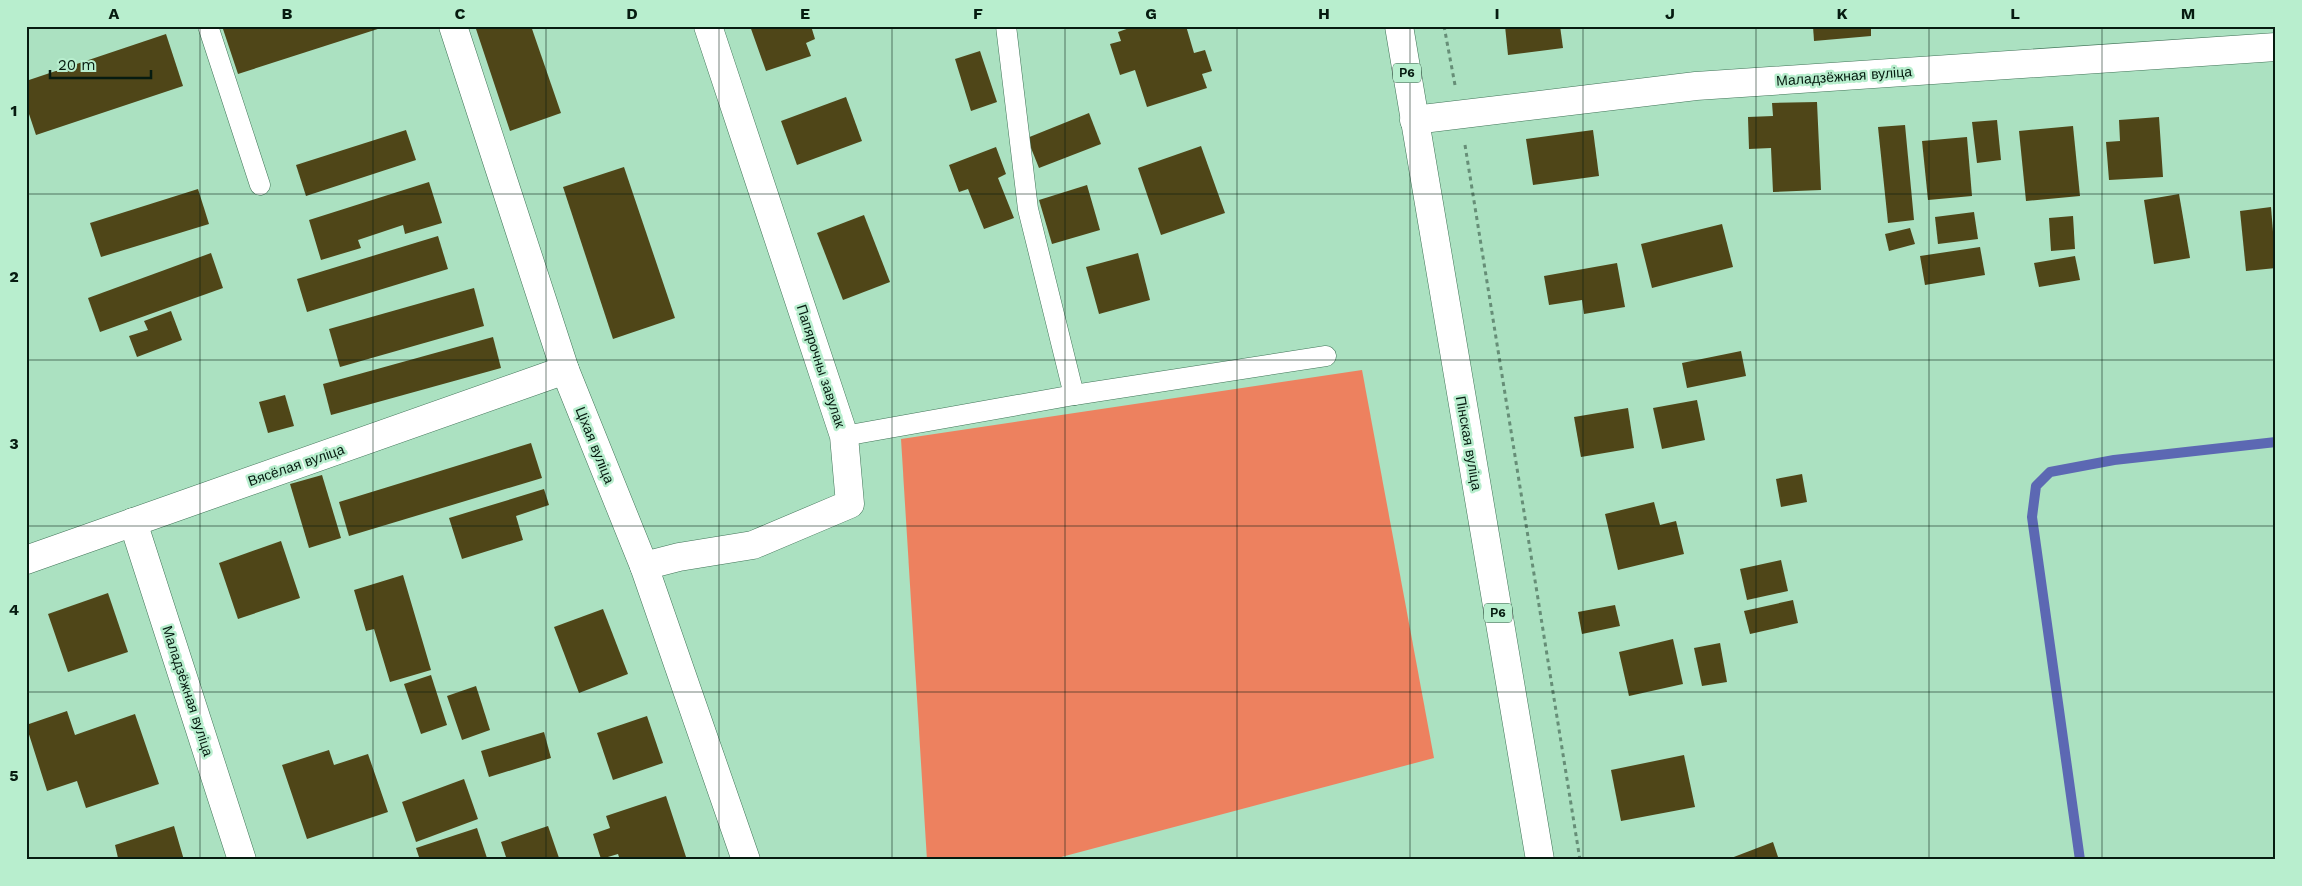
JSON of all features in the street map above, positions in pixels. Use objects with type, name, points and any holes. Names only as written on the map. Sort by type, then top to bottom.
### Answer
[{"type":"street","name":"Ціхая вуліца","points":[[453,26],[565,370],[644,566],[746,860]]},
{"type":"street","name":"Папярочны завулак","points":[[644,566],[679,557],[753,545],[850,504],[844,436],[708,26]]},
{"type":"street","name":"Пінская вуліца","points":[[1399,26],[1540,860]]},
{"type":"street","name":"Маладзёжная вуліца","points":[[1414,120],[1696,86],[2276,48]]},
{"type":"street","name":"Вясёлая вуліца","points":[[26,560],[565,370]]},
{"type":"street","name":"Маладзёжная вуліца","points":[[133,522],[242,860]]},
{"type":"lane","points":[[208,26],[260,185]]},
{"type":"lane","points":[[1006,26],[1028,209],[1074,394]]},
{"type":"lane","points":[[844,436],[1074,394],[1326,356]]},
{"type":"path","points":[[1444,26],[1460,114],[1580,860]]},
{"type":"shaded area","points":[[1362,370],[1434,758],[1050,860],[927,860],[901,439]]},
{"type":"building","points":[[222,26],[384,26],[384,27],[238,74]]},
{"type":"building","points":[[475,26],[531,26],[561,113],[510,131]]},
{"type":"building","points":[[750,26],[811,26],[815,39],[806,43],[811,56],[766,71]]},
{"type":"building","points":[[1135,26],[1186,26],[1194,53],[1205,50],[1212,71],[1202,74],[1207,88],[1147,107],[1135,70],[1120,75],[1110,44],[1121,41],[1118,32]]},
{"type":"building","points":[[1505,26],[1560,26],[1563,48],[1508,55]]},
{"type":"building","points":[[1813,26],[1871,26],[1871,36],[1814,41]]},
{"type":"building","points":[[166,34],[183,86],[36,135],[26,105],[26,81]]},
{"type":"building","points":[[980,51],[997,102],[971,111],[955,59]]},
{"type":"building","points":[[846,97],[862,141],[797,165],[781,121]]},
{"type":"building","points":[[1817,102],[1821,190],[1773,192],[1771,148],[1749,149],[1748,117],[1773,116],[1772,103]]},
{"type":"building","points":[[1089,113],[1101,144],[1039,168],[1027,138]]},
{"type":"building","points":[[2159,117],[2163,177],[2109,180],[2106,142],[2120,141],[2119,120]]},
{"type":"building","points":[[1997,120],[2001,160],[1977,163],[1972,122]]},
{"type":"building","points":[[1905,125],[1914,220],[1888,223],[1878,127]]},
{"type":"building","points":[[2073,126],[2080,196],[2026,201],[2019,131]]},
{"type":"building","points":[[406,130],[416,160],[306,196],[296,165]]},
{"type":"building","points":[[1593,130],[1599,176],[1533,185],[1526,139]]},
{"type":"building","points":[[1967,137],[1972,196],[1928,200],[1922,141]]},
{"type":"building","points":[[1201,146],[1225,213],[1161,235],[1138,168]]},
{"type":"building","points":[[996,147],[1006,174],[998,178],[1014,218],[984,229],[968,189],[959,192],[949,165]]},
{"type":"building","points":[[624,167],[675,318],[613,339],[563,187]]},
{"type":"building","points":[[429,182],[442,223],[405,234],[403,225],[358,240],[361,248],[321,260],[309,220]]},
{"type":"building","points":[[1087,185],[1100,230],[1052,244],[1039,200]]},
{"type":"building","points":[[198,189],[209,224],[101,257],[90,223]]},
{"type":"building","points":[[2179,194],[2190,258],[2154,264],[2144,200]]},
{"type":"building","points":[[2271,207],[2276,268],[2246,271],[2240,211]]},
{"type":"building","points":[[1974,212],[1978,239],[1938,244],[1935,217]]},
{"type":"building","points":[[864,215],[890,282],[843,300],[817,233]]},
{"type":"building","points":[[2073,216],[2075,249],[2051,251],[2049,218]]},
{"type":"building","points":[[1722,224],[1733,267],[1652,288],[1641,244]]},
{"type":"building","points":[[1910,228],[1915,244],[1889,251],[1885,234]]},
{"type":"building","points":[[438,236],[448,269],[307,312],[297,279]]},
{"type":"building","points":[[1980,247],[1985,275],[1925,285],[1920,256]]},
{"type":"building","points":[[211,253],[223,288],[100,332],[88,298]]},
{"type":"building","points":[[1138,253],[1150,300],[1099,314],[1086,267]]},
{"type":"building","points":[[2075,256],[2080,280],[2039,287],[2034,263]]},
{"type":"building","points":[[1617,263],[1625,307],[1584,314],[1582,300],[1549,305],[1544,276]]},
{"type":"building","points":[[474,288],[484,326],[340,367],[329,329]]},
{"type":"building","points":[[171,311],[182,340],[137,357],[129,336],[148,330],[144,321]]},
{"type":"building","points":[[493,337],[501,368],[331,415],[323,384]]},
{"type":"building","points":[[1741,351],[1746,376],[1687,388],[1682,363]]},
{"type":"building","points":[[285,395],[294,426],[268,433],[259,402]]},
{"type":"building","points":[[1697,400],[1705,440],[1662,449],[1653,408]]},
{"type":"building","points":[[1628,408],[1634,448],[1581,457],[1574,417]]},
{"type":"building","points":[[531,443],[542,478],[349,536],[339,502]]},
{"type":"building","points":[[1802,474],[1807,502],[1781,507],[1776,479]]},
{"type":"building","points":[[322,475],[341,538],[309,548],[290,484]]},
{"type":"building","points":[[544,489],[549,505],[516,516],[523,540],[462,559],[449,518]]},
{"type":"building","points":[[1654,502],[1660,525],[1676,521],[1684,554],[1618,570],[1605,514]]},
{"type":"building","points":[[281,541],[300,598],[238,619],[219,563]]},
{"type":"building","points":[[1781,560],[1788,591],[1747,600],[1740,569]]},
{"type":"building","points":[[403,575],[431,670],[390,682],[374,629],[366,631],[354,590]]},
{"type":"building","points":[[108,593],[128,652],[68,672],[48,614]]},
{"type":"building","points":[[1793,600],[1798,623],[1750,634],[1744,611]]},
{"type":"building","points":[[1615,605],[1620,626],[1582,634],[1578,612]]},
{"type":"building","points":[[603,609],[628,674],[579,693],[554,627]]},
{"type":"building","points":[[1673,639],[1683,684],[1629,696],[1619,652]]},
{"type":"building","points":[[1720,643],[1727,682],[1702,686],[1694,648]]},
{"type":"building","points":[[431,675],[447,725],[421,734],[404,684]]},
{"type":"building","points":[[476,686],[490,730],[462,740],[447,696]]},
{"type":"building","points":[[67,711],[75,735],[135,714],[159,784],[86,808],[77,781],[47,791],[26,725]]},
{"type":"building","points":[[647,716],[663,763],[613,780],[597,733]]},
{"type":"building","points":[[544,732],[551,758],[489,777],[481,751]]},
{"type":"building","points":[[329,750],[334,765],[368,754],[388,812],[307,839],[282,765]]},
{"type":"building","points":[[1684,755],[1695,807],[1621,821],[1611,770]]},
{"type":"building","points":[[464,779],[478,819],[416,842],[402,802]]},
{"type":"building","points":[[666,796],[687,860],[620,860],[618,854],[601,859],[593,834],[610,828],[606,816]]},
{"type":"building","points":[[174,826],[184,860],[113,860],[118,858],[115,845]]},
{"type":"building","points":[[548,826],[559,858],[507,860],[501,842]]},
{"type":"building","points":[[477,828],[487,858],[482,860],[420,860],[416,848]]},
{"type":"building","points":[[1773,842],[1779,860],[1726,860]]},
{"type":"waterway","points":[[2080,860],[2032,517],[2036,486],[2050,472],[2114,460],[2276,442]]}]
